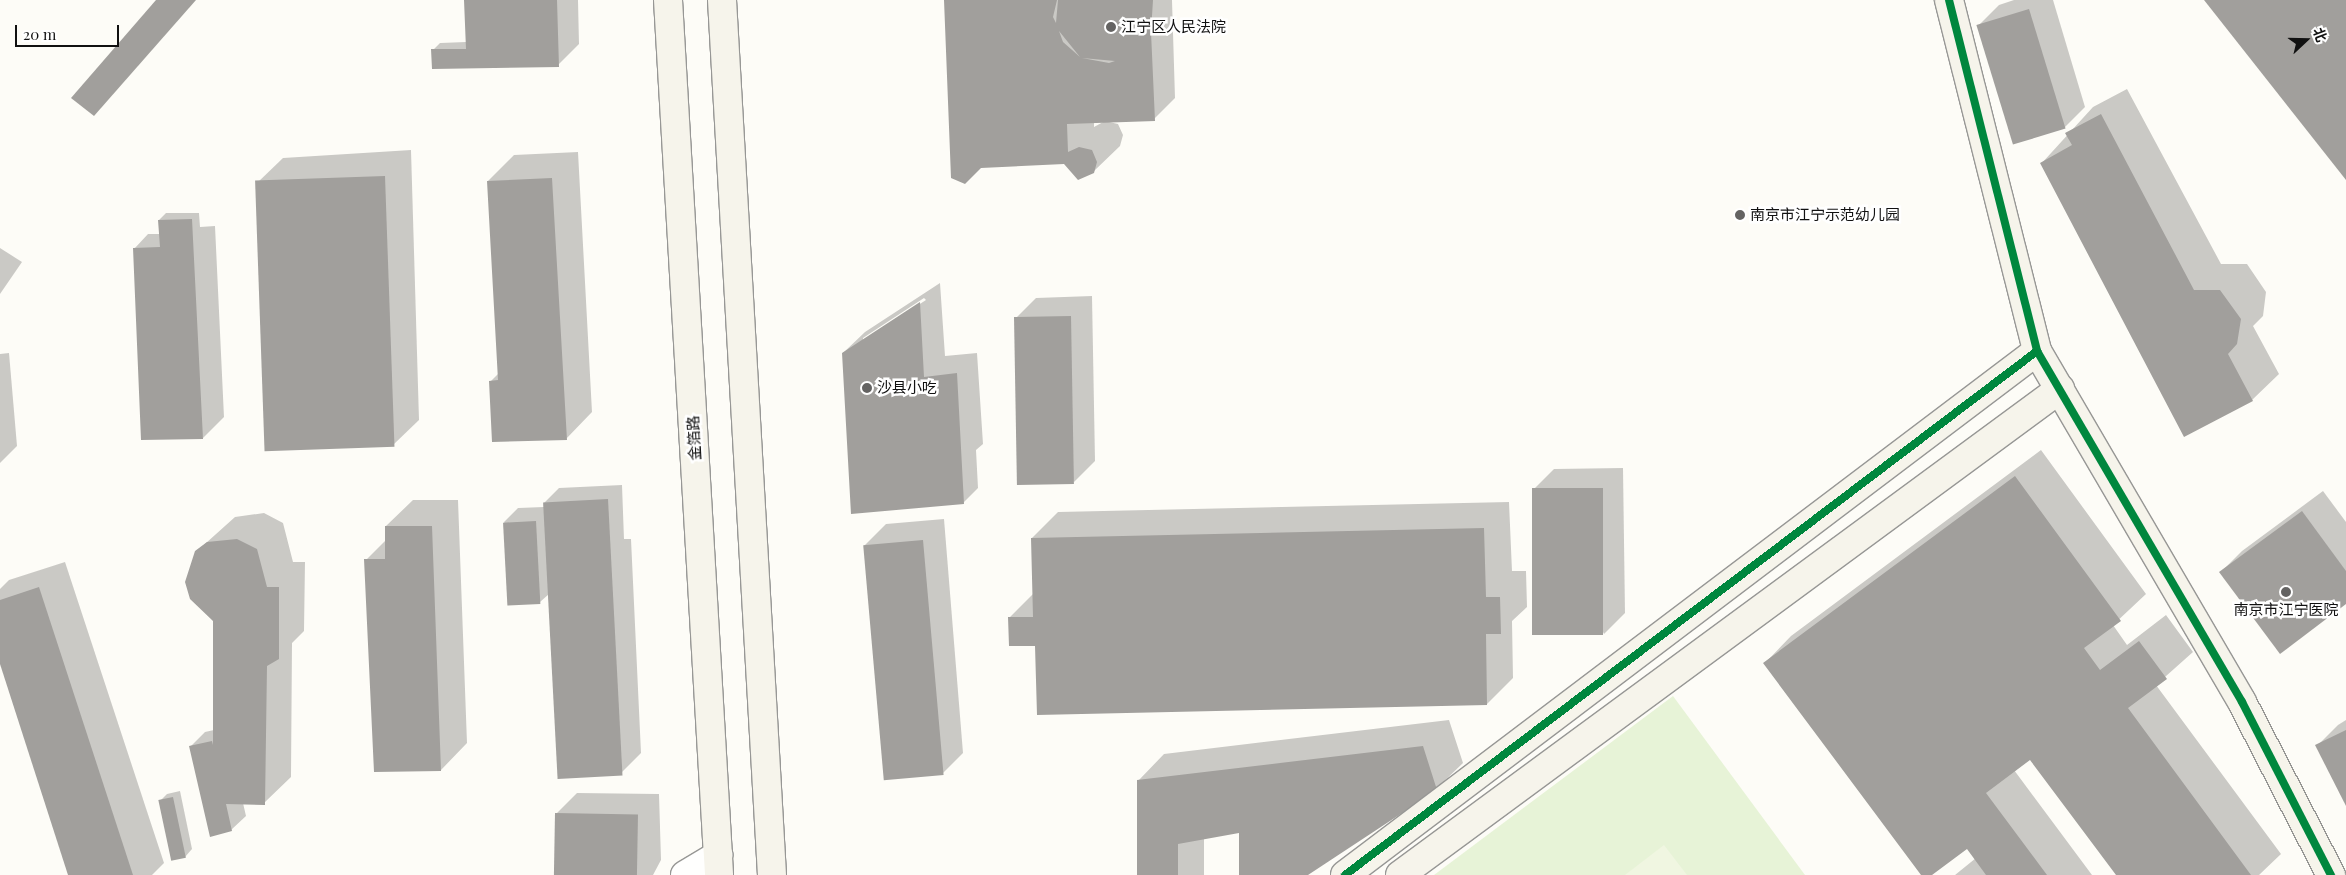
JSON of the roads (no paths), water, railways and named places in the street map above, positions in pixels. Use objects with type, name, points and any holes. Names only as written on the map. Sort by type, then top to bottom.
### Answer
[{"type":"street","name":"金箔路","points":[[668,0],[719,865]]},
{"type":"street","points":[[722,0],[772,875]]},
{"type":"street","points":[[1949,0],[2037,351],[2242,702],[2332,875]]},
{"type":"street","points":[[1345,875],[2037,351]]},
{"type":"street","points":[[1400,875],[2060,389]]},
{"type":"street","points":[[685,875],[719,865]]},
{"type":"place","name":"江宁区人民法院","points":[[1111,27]]},
{"type":"place","name":"南京市江宁示范幼儿园","points":[[1740,215]]},
{"type":"place","name":"沙县小吃","points":[[867,388]]},
{"type":"place","name":"南京市江宁医院","points":[[2286,592]]}]
